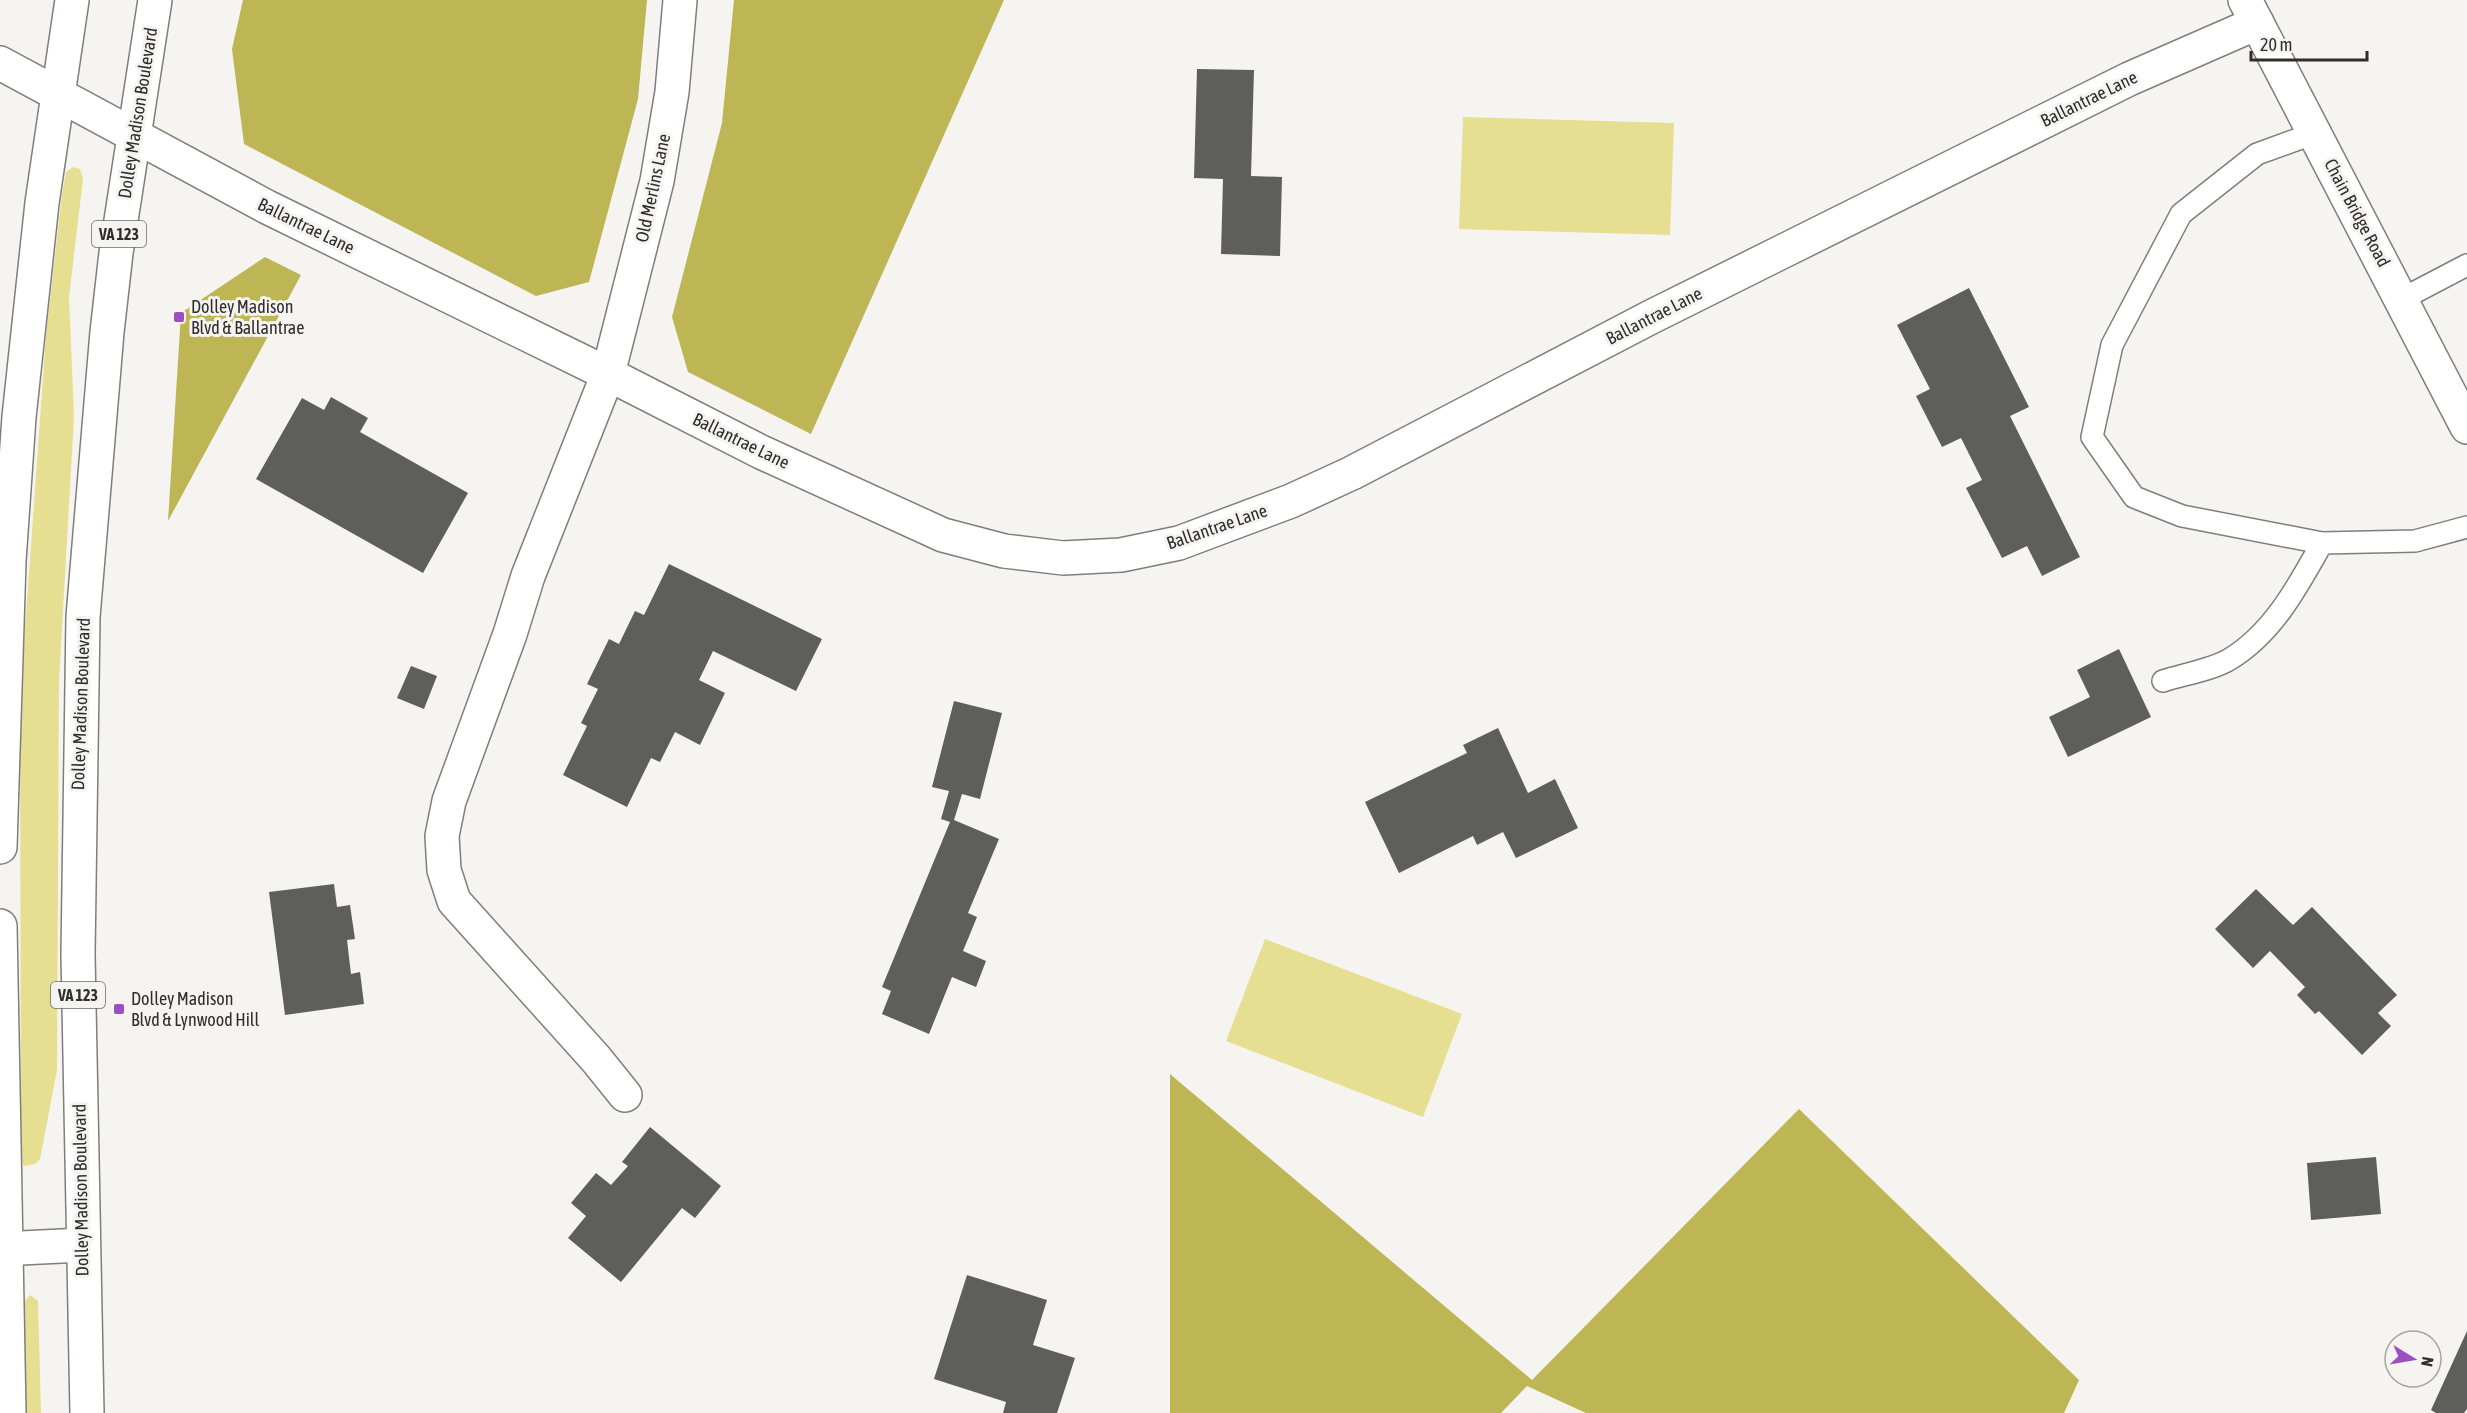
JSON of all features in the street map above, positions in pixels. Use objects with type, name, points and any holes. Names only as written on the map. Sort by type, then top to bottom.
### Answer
[{"type":"street","points":[[0,847],[3,695],[15,469],[31,293],[57,94],[72,0]]},
{"type":"street","name":"Dolley Madison Boulevard","points":[[87,1413],[82,1245],[78,923],[83,617],[107,332],[155,0]]},
{"type":"street","name":"Old Merlins Lane","points":[[625,1095],[596,1059],[454,901],[444,870],[442,836],[449,801],[510,634],[528,576],[608,374],[657,181],[672,92],[680,0]]},
{"type":"street","name":"Ballantrae Lane","points":[[0,63],[267,207],[608,374],[760,452],[943,536],[1004,551],[1063,558],[1120,555],[1179,543],[1291,501],[1352,472],[1651,317],[2097,95],[2251,11]]},
{"type":"street","name":"Chain Bridge Road","points":[[2251,11],[2467,427]]},
{"type":"street","points":[[0,926],[3,1249],[9,1413]]},
{"type":"street","points":[[3,1249],[82,1245]]},
{"type":"lane","points":[[2315,133],[2257,154],[2181,214],[2112,345],[2092,436],[2134,497],[2182,516],[2322,543],[2415,541],[2467,527]]},
{"type":"lane","points":[[2402,299],[2467,265]]},
{"type":"lane","points":[[2163,681],[2229,660],[2263,633],[2294,593],[2322,543]]},
{"type":"shaded area","points":[[243,0],[647,0],[638,99],[589,282],[536,296],[244,144],[232,49]]},
{"type":"shaded area","points":[[734,0],[1004,0],[811,434],[688,372],[672,317],[722,123]]},
{"type":"shaded area","points":[[1463,117],[1674,123],[1670,235],[1459,229]]},
{"type":"shaded area","points":[[73,167],[80,169],[83,179],[69,297],[74,417],[59,681],[57,1070],[40,1159],[35,1164],[25,1166],[21,1162],[20,699],[46,335],[62,194],[66,172]]},
{"type":"shaded area","points":[[265,257],[301,275],[168,521],[181,313]]},
{"type":"shaded area","points":[[1265,939],[1462,1014],[1423,1117],[1226,1041]]},
{"type":"shaded area","points":[[1170,1074],[1532,1380],[1799,1109],[2079,1380],[2064,1413],[1586,1413],[1527,1386],[1501,1413],[1170,1413]]},
{"type":"shaded area","points":[[30,1295],[38,1301],[41,1413],[23,1413],[23,1303]]},
{"type":"building","points":[[1197,69],[1254,70],[1251,176],[1282,177],[1280,256],[1221,254],[1223,179],[1194,178]]},
{"type":"building","points":[[1969,288],[2029,407],[2010,416],[2080,557],[2042,576],[2027,546],[2002,558],[1966,488],[1982,480],[1961,438],[1942,447],[1916,396],[1930,389],[1897,325]]},
{"type":"building","points":[[331,397],[368,418],[360,432],[468,493],[423,573],[256,479],[302,398],[324,410]]},
{"type":"building","points":[[669,564],[822,639],[796,691],[713,651],[699,680],[725,693],[700,745],[675,732],[660,762],[651,758],[627,807],[563,775],[587,726],[581,723],[598,689],[587,684],[609,639],[619,644],[635,611],[644,615]]},
{"type":"building","points":[[2119,649],[2151,717],[2068,757],[2049,717],[2090,697],[2077,670]]},
{"type":"building","points":[[411,666],[437,676],[424,709],[397,698]]},
{"type":"building","points":[[954,701],[1002,713],[980,799],[962,794],[954,820],[999,839],[968,913],[977,917],[963,951],[986,961],[976,987],[952,977],[929,1034],[882,1014],[891,991],[882,987],[950,822],[941,819],[949,791],[932,787]]},
{"type":"building","points":[[1498,728],[1528,793],[1555,779],[1578,828],[1516,858],[1503,832],[1477,845],[1473,836],[1399,873],[1365,802],[1467,753],[1463,745]]},
{"type":"building","points":[[334,884],[337,907],[350,905],[355,939],[347,940],[351,974],[360,972],[364,1004],[285,1015],[269,892]]},
{"type":"building","points":[[2256,889],[2293,925],[2312,907],[2397,995],[2378,1013],[2391,1026],[2362,1055],[2319,1011],[2315,1014],[2297,995],[2305,987],[2270,951],[2253,968],[2215,929]]},
{"type":"building","points":[[650,1127],[721,1186],[695,1218],[682,1208],[621,1282],[568,1238],[586,1216],[571,1203],[596,1173],[611,1185],[628,1166],[622,1162]]},
{"type":"building","points":[[2376,1157],[2381,1214],[2311,1220],[2307,1163]]},
{"type":"building","points":[[967,1275],[1047,1300],[1033,1345],[1075,1358],[1057,1413],[1003,1413],[1006,1402],[934,1379]]},
{"type":"building","points":[[2467,1331],[2467,1409],[2464,1413],[2436,1413],[2431,1410],[2441,1389],[2443,1389],[2443,1384]]},
{"type":"place","name":"Dolley Madison Blvd & Ballantrae","points":[[179,317]]},
{"type":"place","name":"Dolley Madison Blvd & Lynwood Hill","points":[[119,1009]]}]
